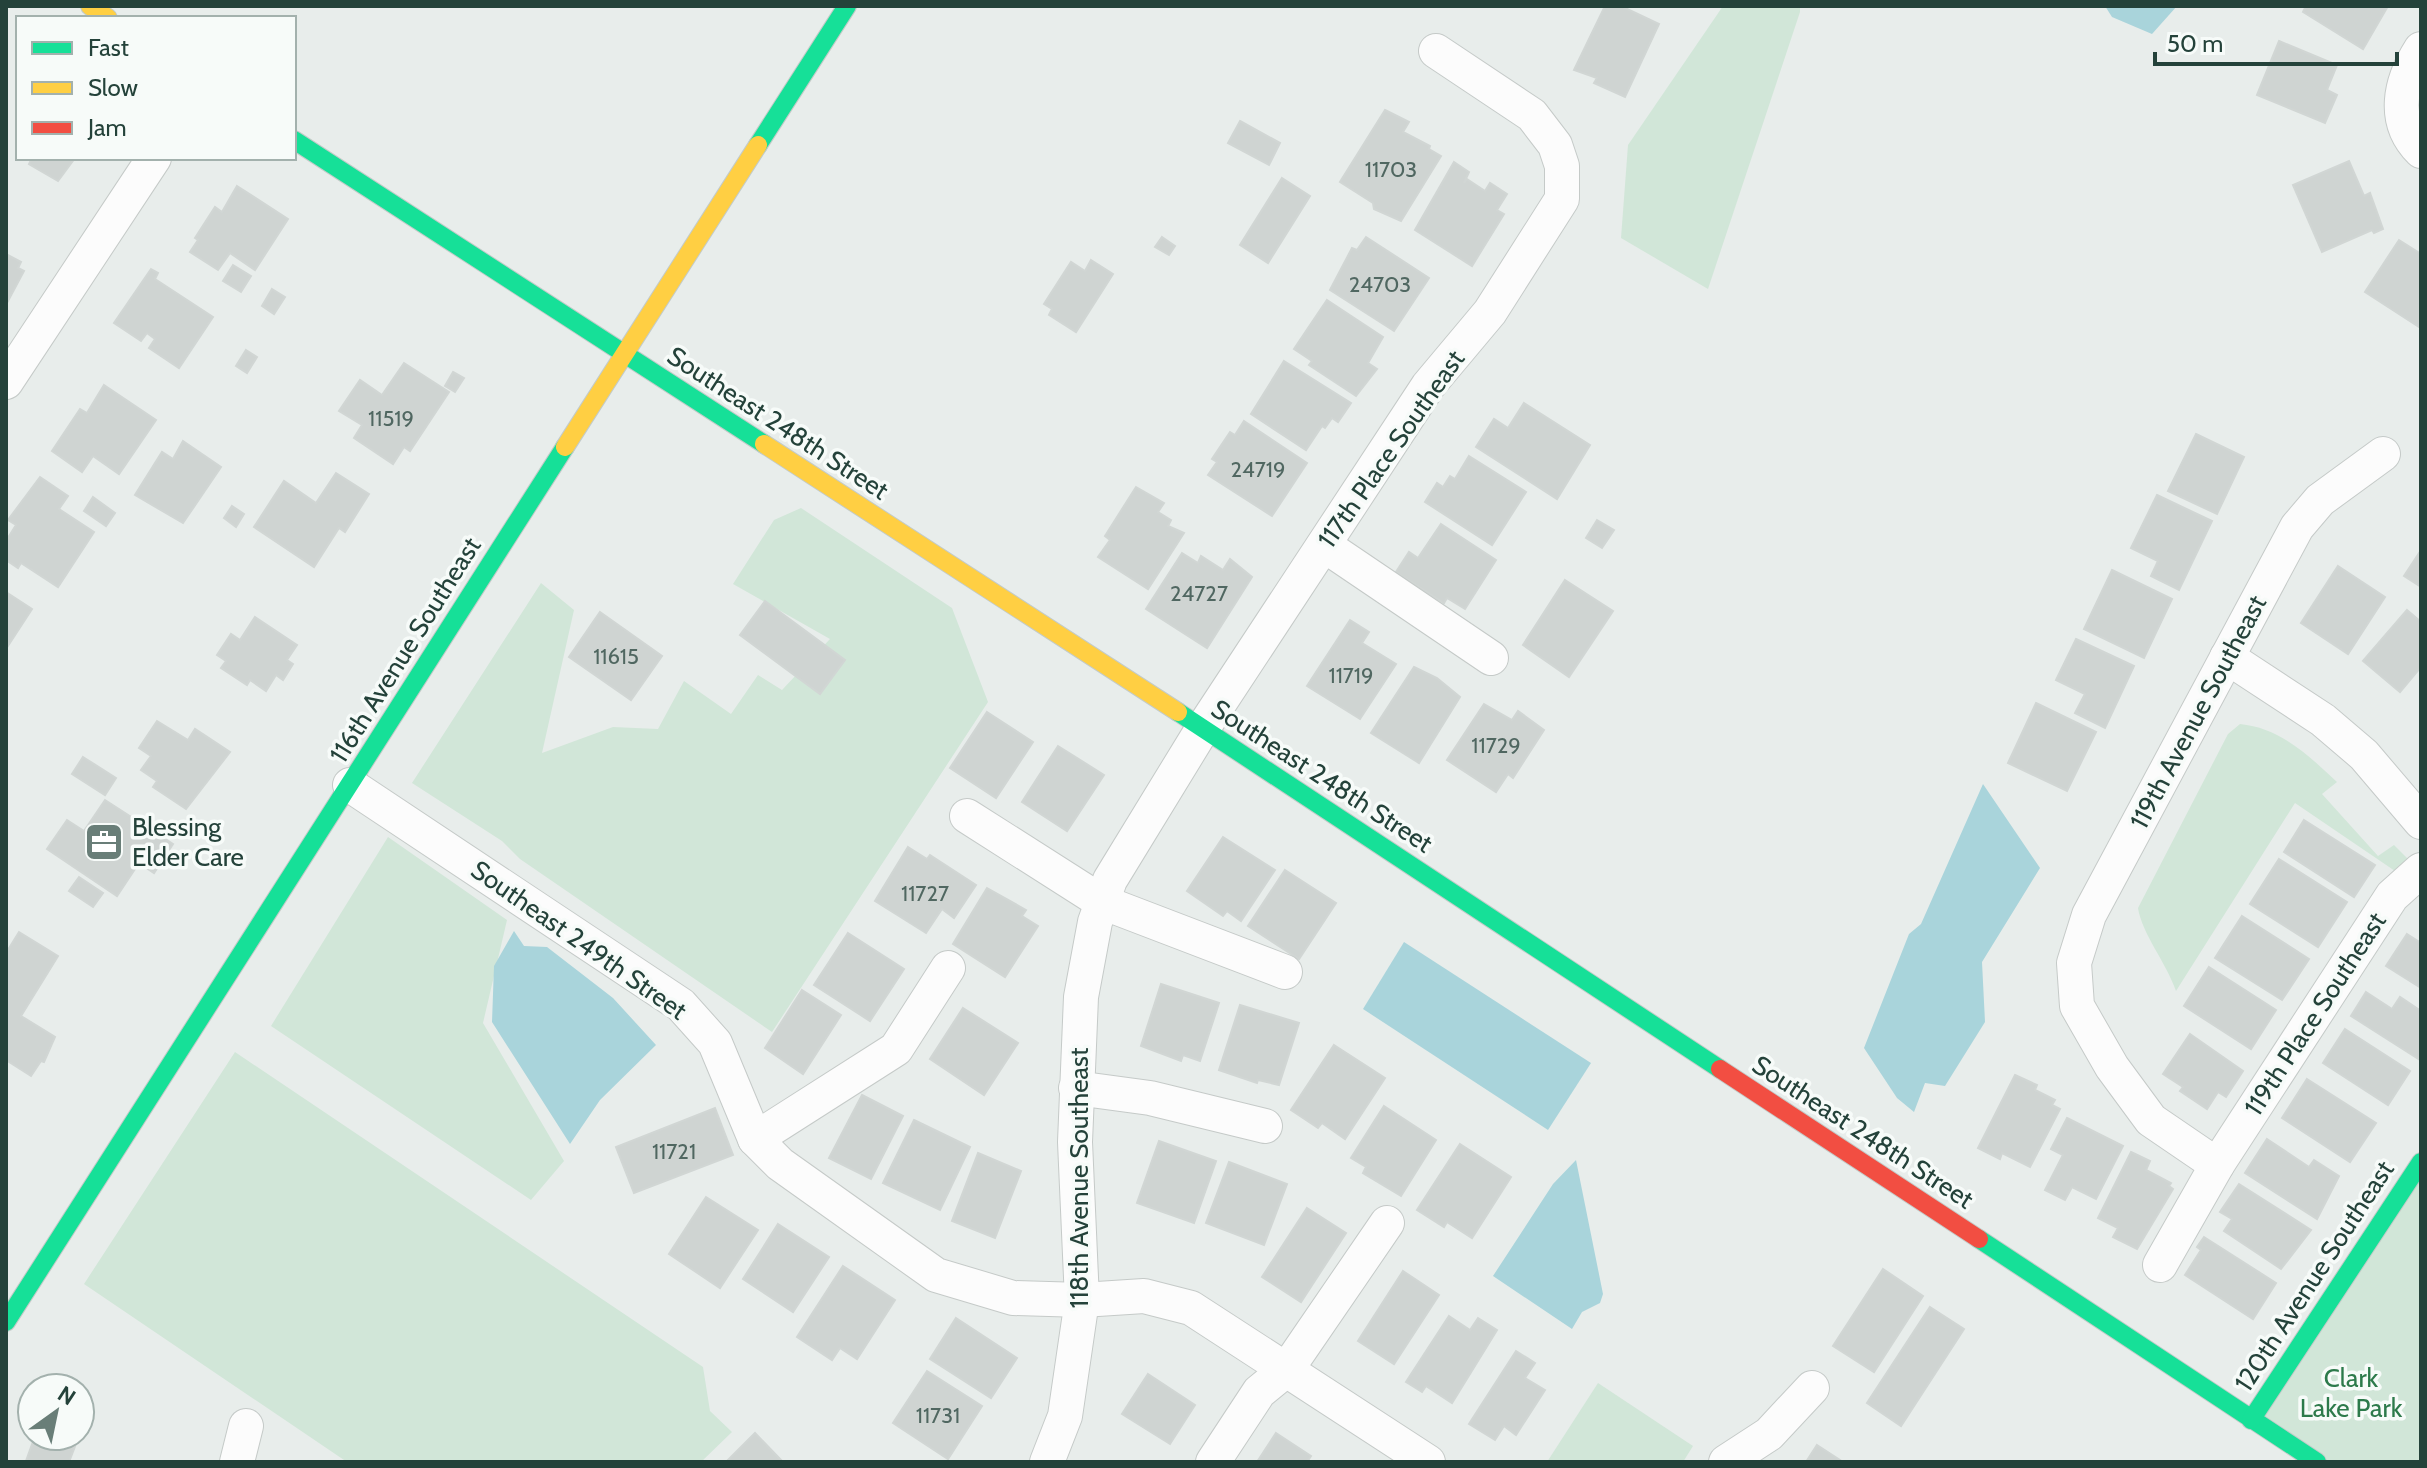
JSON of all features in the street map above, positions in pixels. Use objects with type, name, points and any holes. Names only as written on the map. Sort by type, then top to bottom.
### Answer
[{"type":"street","name":"116th Avenue Southeast","points":[[6,1322],[847,6]]},
{"type":"street","points":[[2414,144],[2400,97],[2421,49]]},
{"type":"street","name":"117th Place Southeast","points":[[1203,728],[1428,386],[1490,312],[1562,199],[1562,166],[1555,145],[1532,115],[1436,51]]},
{"type":"street","name":"Southeast 248th Street","points":[[296,141],[1203,728],[2317,1462]]},
{"type":"street","points":[[6,382],[153,160]]},
{"type":"street","name":"119th Avenue Southeast","points":[[2217,1165],[2151,1120],[2112,1067],[2077,1006],[2074,963],[2089,915],[2297,527],[2320,500],[2383,454]]},
{"type":"street","points":[[1324,545],[1491,658]]},
{"type":"street","points":[[2227,657],[2344,737],[2364,755],[2421,822]]},
{"type":"street","name":"118th Avenue Southeast","points":[[1047,1462],[1065,1416],[1082,1300],[1075,1142],[1081,997],[1102,902],[1110,880],[1203,728]]},
{"type":"street","name":"Southeast 249th Street","points":[[350,785],[681,1005],[715,1043],[755,1139],[780,1164],[936,1275],[1013,1298],[1082,1300],[1144,1296],[1191,1308],[1428,1462]]},
{"type":"street","points":[[967,816],[1102,902],[1285,972]]},
{"type":"street","name":"119th Place Southeast","points":[[2160,1265],[2217,1165],[2392,896],[2421,870]]},
{"type":"street","points":[[755,1139],[896,1049],[948,968]]},
{"type":"street","points":[[1076,1088],[1150,1098],[1265,1126]]},
{"type":"street","name":"120th Avenue Southeast","points":[[2251,1420],[2421,1162]]},
{"type":"street","points":[[1213,1462],[1259,1392],[1287,1369],[1387,1223]]},
{"type":"street","points":[[1726,1462],[1769,1434],[1812,1388]]},
{"type":"street","points":[[237,1462],[246,1426]]},
{"type":"green space","points":[[1723,6],[1800,6],[1800,12],[1708,289],[1621,238],[1628,145]]},
{"type":"green space","points":[[801,508],[952,608],[988,702],[772,1032],[520,859],[502,841],[412,783],[541,583],[574,610],[542,753],[613,727],[658,729],[684,681],[731,714],[758,675],[782,690],[830,639],[733,584],[774,520]]},
{"type":"green space","points":[[2240,724],[2269,731],[2305,753],[2337,782],[2322,794],[2378,856],[2394,845],[2409,860],[2395,871],[2295,803],[2176,991],[2144,928],[2138,908],[2228,734]]},
{"type":"green space","points":[[388,837],[507,920],[483,1023],[564,1161],[531,1200],[271,1026]]},
{"type":"green space","points":[[235,1052],[703,1367],[710,1411],[732,1432],[701,1462],[347,1462],[84,1284]]},
{"type":"green space","name":"Clark Lake Park","points":[[2421,1162],[2421,1462],[2317,1462],[2251,1420]]},
{"type":"green space","points":[[1598,1383],[1693,1446],[1683,1462],[1547,1462]]},
{"type":"water","points":[[2105,6],[2177,6],[2152,34],[2112,17]]},
{"type":"water","points":[[1983,784],[2040,868],[1982,962],[1985,1022],[1945,1086],[1925,1083],[1914,1112],[1897,1098],[1864,1048],[1909,934],[1921,924]]},
{"type":"water","points":[[514,931],[524,946],[547,947],[613,998],[656,1045],[600,1100],[570,1144],[492,1022],[494,966]]},
{"type":"water","points":[[1404,942],[1591,1063],[1548,1130],[1363,1009]]},
{"type":"water","points":[[1576,1160],[1603,1294],[1600,1303],[1582,1312],[1572,1329],[1493,1276],[1553,1184]]},
{"type":"building","points":[[1605,6],[1621,6],[1659,24],[1625,97],[1594,83],[1597,78],[1574,70]]},
{"type":"building","points":[[2306,6],[2388,6],[2363,49],[2303,12]]},
{"type":"building","points":[[2279,41],[2337,65],[2327,90],[2337,95],[2325,123],[2257,95]]},
{"type":"building","points":[[1385,110],[1409,122],[1403,132],[1430,146],[1429,149],[1441,156],[1401,221],[1374,209],[1373,203],[1340,182]]},
{"type":"building","points":[[1240,121],[1280,143],[1269,165],[1228,143]]},
{"type":"building","points":[[31,160],[74,160],[58,181],[29,164]]},
{"type":"building","points":[[2349,161],[2364,196],[2370,193],[2383,229],[2374,233],[2372,230],[2322,252],[2293,185]]},
{"type":"building","points":[[1454,162],[1469,172],[1464,183],[1467,179],[1485,191],[1490,183],[1507,194],[1497,210],[1504,214],[1472,266],[1415,230]]},
{"type":"building","points":[[1282,178],[1310,196],[1268,263],[1240,245]]},
{"type":"building","points":[[237,186],[288,219],[255,270],[230,253],[218,270],[190,252],[198,240],[195,238],[215,207],[222,212]]},
{"type":"building","points":[[1162,237],[1175,246],[1169,255],[1155,247]]},
{"type":"building","points":[[1366,237],[1429,278],[1394,331],[1330,290],[1352,248],[1357,250]]},
{"type":"building","points":[[2399,240],[2421,254],[2419,327],[2365,292]]},
{"type":"building","points":[[6,254],[21,262],[18,268],[24,271],[7,303]]},
{"type":"building","points":[[1091,260],[1113,274],[1076,332],[1049,315],[1052,309],[1044,304],[1071,262],[1085,271]]},
{"type":"building","points":[[233,265],[251,276],[241,292],[223,281]]},
{"type":"building","points":[[151,269],[158,273],[155,279],[213,317],[179,368],[149,348],[155,339],[147,333],[141,341],[114,323]]},
{"type":"building","points":[[272,289],[285,297],[274,314],[262,306]]},
{"type":"building","points":[[1327,300],[1383,337],[1368,363],[1377,369],[1356,396],[1309,365],[1312,361],[1294,349]]},
{"type":"building","points":[[246,350],[257,357],[247,373],[236,366]]},
{"type":"building","points":[[1284,361],[1351,403],[1338,422],[1332,418],[1325,428],[1322,426],[1306,450],[1251,414]]},
{"type":"building","points":[[404,363],[449,392],[410,451],[404,447],[393,464],[354,438],[362,425],[339,411],[360,380],[382,395]]},
{"type":"building","points":[[453,372],[464,378],[455,392],[445,386]]},
{"type":"building","points":[[104,385],[156,420],[119,474],[93,456],[82,472],[52,451],[80,409],[87,413]]},
{"type":"building","points":[[1524,403],[1590,445],[1557,499],[1476,447],[1494,419],[1508,428]]},
{"type":"building","points":[[1244,421],[1307,463],[1272,516],[1208,475],[1217,462],[1212,459],[1230,432],[1235,435]]},
{"type":"building","points":[[2196,434],[2244,457],[2217,514],[2168,491]]},
{"type":"building","points":[[183,441],[221,467],[183,523],[135,495],[162,452],[173,459]]},
{"type":"building","points":[[1469,456],[1526,492],[1492,545],[1425,502],[1437,483],[1443,487],[1450,476],[1455,479]]},
{"type":"building","points":[[336,473],[369,494],[345,532],[339,528],[314,567],[254,527],[284,481],[316,503]]},
{"type":"building","points":[[40,477],[68,496],[59,509],[94,532],[58,587],[21,563],[18,568],[6,560],[6,541],[16,525],[8,520]]},
{"type":"building","points":[[1136,487],[1164,503],[1158,512],[1171,520],[1168,526],[1184,533],[1148,589],[1098,557],[1110,540],[1105,536]]},
{"type":"building","points":[[2157,495],[2212,521],[2179,590],[2151,576],[2158,561],[2131,548]]},
{"type":"building","points":[[93,497],[115,513],[106,526],[84,511]]},
{"type":"building","points":[[232,506],[244,514],[236,527],[224,518]]},
{"type":"building","points":[[1597,520],[1614,530],[1602,548],[1586,538]]},
{"type":"building","points":[[1441,524],[1496,560],[1465,609],[1447,598],[1444,603],[1396,572],[1409,552],[1418,558]]},
{"type":"building","points":[[2421,550],[2421,587],[2404,576]]},
{"type":"building","points":[[1182,553],[1198,563],[1201,556],[1223,570],[1230,559],[1252,577],[1207,648],[1146,609]]},
{"type":"building","points":[[2338,566],[2385,597],[2348,654],[2301,623]]},
{"type":"building","points":[[2112,570],[2172,599],[2144,658],[2084,629]]},
{"type":"building","points":[[1565,580],[1613,611],[1569,677],[1523,645]]},
{"type":"building","points":[[6,592],[32,609],[6,649]]},
{"type":"building","points":[[765,601],[845,660],[820,694],[740,635]]},
{"type":"building","points":[[2407,610],[2421,622],[2421,667],[2400,692],[2363,661]]},
{"type":"building","points":[[600,612],[662,656],[631,700],[569,657]]},
{"type":"building","points":[[255,617],[297,645],[287,660],[293,664],[283,680],[276,675],[266,691],[250,680],[247,685],[221,668],[226,661],[217,655],[231,634],[240,640]]},
{"type":"building","points":[[1350,620],[1369,632],[1362,643],[1396,664],[1360,719],[1307,686]]},
{"type":"building","points":[[2076,639],[2134,666],[2105,728],[2075,713],[2085,694],[2056,680]]},
{"type":"building","points":[[1414,667],[1437,678],[1460,697],[1419,763],[1371,733]]},
{"type":"building","points":[[2036,703],[2096,732],[2067,791],[2008,763]]},
{"type":"building","points":[[1484,704],[1512,720],[1518,711],[1544,730],[1513,778],[1508,774],[1496,792],[1447,760]]},
{"type":"building","points":[[987,712],[1033,742],[996,798],[950,768]]},
{"type":"building","points":[[157,721],[188,740],[195,729],[230,752],[186,809],[153,787],[157,781],[141,770],[151,756],[139,748]]},
{"type":"building","points":[[1058,746],[1104,775],[1067,831],[1022,802]]},
{"type":"building","points":[[83,757],[116,778],[105,795],[72,774]]},
{"type":"building","points":[[105,800],[173,844],[154,873],[139,863],[117,896],[47,849],[67,820],[84,831]]},
{"type":"building","points":[[2304,820],[2375,865],[2354,897],[2284,852]]},
{"type":"building","points":[[1223,837],[1275,870],[1241,921],[1227,911],[1223,916],[1187,891]]},
{"type":"building","points":[[908,847],[927,859],[930,855],[976,885],[954,918],[942,909],[926,933],[875,901]]},
{"type":"building","points":[[2279,859],[2347,902],[2318,947],[2250,904]]},
{"type":"building","points":[[1285,870],[1336,903],[1299,959],[1248,926]]},
{"type":"building","points":[[79,877],[103,893],[93,907],[69,891]]},
{"type":"building","points":[[987,888],[1026,910],[1022,916],[1038,926],[1005,977],[953,944]]},
{"type":"building","points":[[2242,916],[2309,959],[2282,1000],[2215,958]]},
{"type":"building","points":[[19,932],[58,956],[21,1016],[55,1037],[44,1062],[41,1061],[31,1076],[6,1060],[6,953]]},
{"type":"building","points":[[848,933],[904,969],[870,1021],[814,985]]},
{"type":"building","points":[[2407,934],[2421,943],[2421,988],[2386,966]]},
{"type":"building","points":[[2209,967],[2276,1010],[2251,1049],[2184,1006]]},
{"type":"building","points":[[1161,984],[1219,1003],[1200,1061],[1183,1055],[1181,1061],[1141,1046]]},
{"type":"building","points":[[802,990],[841,1015],[803,1074],[765,1048]]},
{"type":"building","points":[[2366,992],[2392,1009],[2400,997],[2421,1011],[2420,1060],[2351,1016]]},
{"type":"building","points":[[1240,1005],[1299,1023],[1279,1085],[1258,1080],[1257,1083],[1219,1070]]},
{"type":"building","points":[[963,1008],[1018,1043],[984,1095],[930,1059]]},
{"type":"building","points":[[2345,1029],[2410,1071],[2388,1105],[2323,1063]]},
{"type":"building","points":[[2190,1034],[2243,1071],[2226,1097],[2218,1092],[2207,1109],[2180,1091],[2183,1087],[2163,1074]]},
{"type":"building","points":[[1334,1045],[1385,1078],[1345,1139],[1322,1123],[1318,1128],[1291,1110]]},
{"type":"building","points":[[2015,1075],[2037,1085],[2035,1090],[2055,1100],[2052,1105],[2060,1109],[2030,1167],[2002,1153],[2000,1159],[1978,1148]]},
{"type":"building","points":[[2307,1079],[2376,1123],[2350,1162],[2282,1118]]},
{"type":"building","points":[[862,1095],[903,1116],[871,1179],[829,1158]]},
{"type":"building","points":[[1384,1106],[1436,1140],[1401,1196],[1363,1173],[1366,1167],[1351,1158]]},
{"type":"building","points":[[715,1108],[733,1155],[634,1193],[616,1147]]},
{"type":"building","points":[[2067,1118],[2123,1146],[2096,1199],[2072,1187],[2065,1200],[2045,1190],[2063,1155],[2051,1149]]},
{"type":"building","points":[[914,1120],[970,1147],[940,1210],[883,1183]]},
{"type":"building","points":[[2267,1139],[2309,1167],[2314,1160],[2339,1176],[2317,1219],[2245,1173]]},
{"type":"building","points":[[1159,1141],[1216,1161],[1194,1223],[1137,1203]]},
{"type":"building","points":[[1460,1144],[1511,1177],[1472,1238],[1447,1222],[1444,1227],[1417,1210]]},
{"type":"building","points":[[2131,1152],[2150,1161],[2146,1170],[2171,1183],[2169,1186],[2173,1189],[2137,1249],[2113,1237],[2118,1228],[2098,1218]]},
{"type":"building","points":[[978,1153],[1021,1171],[995,1238],[952,1221]]},
{"type":"building","points":[[1229,1162],[1287,1184],[1264,1245],[1206,1223]]},
{"type":"building","points":[[2239,1184],[2311,1230],[2281,1269],[2224,1231],[2232,1219],[2220,1212]]},
{"type":"building","points":[[706,1197],[758,1230],[720,1288],[669,1254]]},
{"type":"building","points":[[1307,1208],[1346,1233],[1301,1302],[1262,1277]]},
{"type":"building","points":[[778,1224],[829,1257],[793,1312],[743,1279]]},
{"type":"building","points":[[2204,1237],[2276,1283],[2253,1319],[2185,1275],[2201,1250],[2197,1247]]},
{"type":"building","points":[[843,1266],[895,1300],[857,1359],[840,1348],[832,1360],[797,1337]]},
{"type":"building","points":[[1883,1269],[1923,1296],[1874,1372],[1833,1346]]},
{"type":"building","points":[[1403,1271],[1439,1295],[1394,1364],[1358,1341]]},
{"type":"building","points":[[1930,1307],[1964,1329],[1901,1426],[1867,1403]]},
{"type":"building","points":[[1449,1316],[1470,1330],[1478,1318],[1497,1330],[1452,1403],[1426,1386],[1422,1392],[1406,1382]]},
{"type":"building","points":[[956,1318],[1017,1358],[991,1398],[930,1359]]},
{"type":"building","points":[[1516,1351],[1535,1363],[1525,1378],[1545,1390],[1516,1435],[1504,1426],[1495,1440],[1469,1424]]},
{"type":"building","points":[[927,1371],[982,1406],[948,1459],[893,1423]]},
{"type":"building","points":[[1148,1374],[1195,1405],[1170,1444],[1122,1414]]},
{"type":"building","points":[[755,1433],[783,1462],[726,1462]]},
{"type":"building","points":[[1276,1433],[1311,1456],[1307,1462],[1257,1462]]},
{"type":"building","points":[[1817,1445],[1843,1462],[1806,1462]]},
{"type":"building","points":[[29,1452],[73,1452],[69,1462],[26,1461]]},
{"type":"traffic: fast","points":[[758,145],[847,6]]},
{"type":"traffic: fast","points":[[296,141],[764,444]]},
{"type":"traffic: fast","points":[[6,1322],[565,447]]},
{"type":"traffic: fast","points":[[1178,712],[1720,1069]]},
{"type":"traffic: fast","points":[[2251,1420],[2421,1162]]},
{"type":"traffic: fast","points":[[1979,1239],[2317,1462]]},
{"type":"traffic: slow","points":[[90,6],[105,16]]},
{"type":"traffic: slow","points":[[565,447],[758,145]]},
{"type":"traffic: slow","points":[[764,444],[1178,712]]},
{"type":"traffic: jam","points":[[1720,1069],[1979,1239]]},
{"type":"place","name":"Blessing Elder Care","points":[[104,842]]}]
